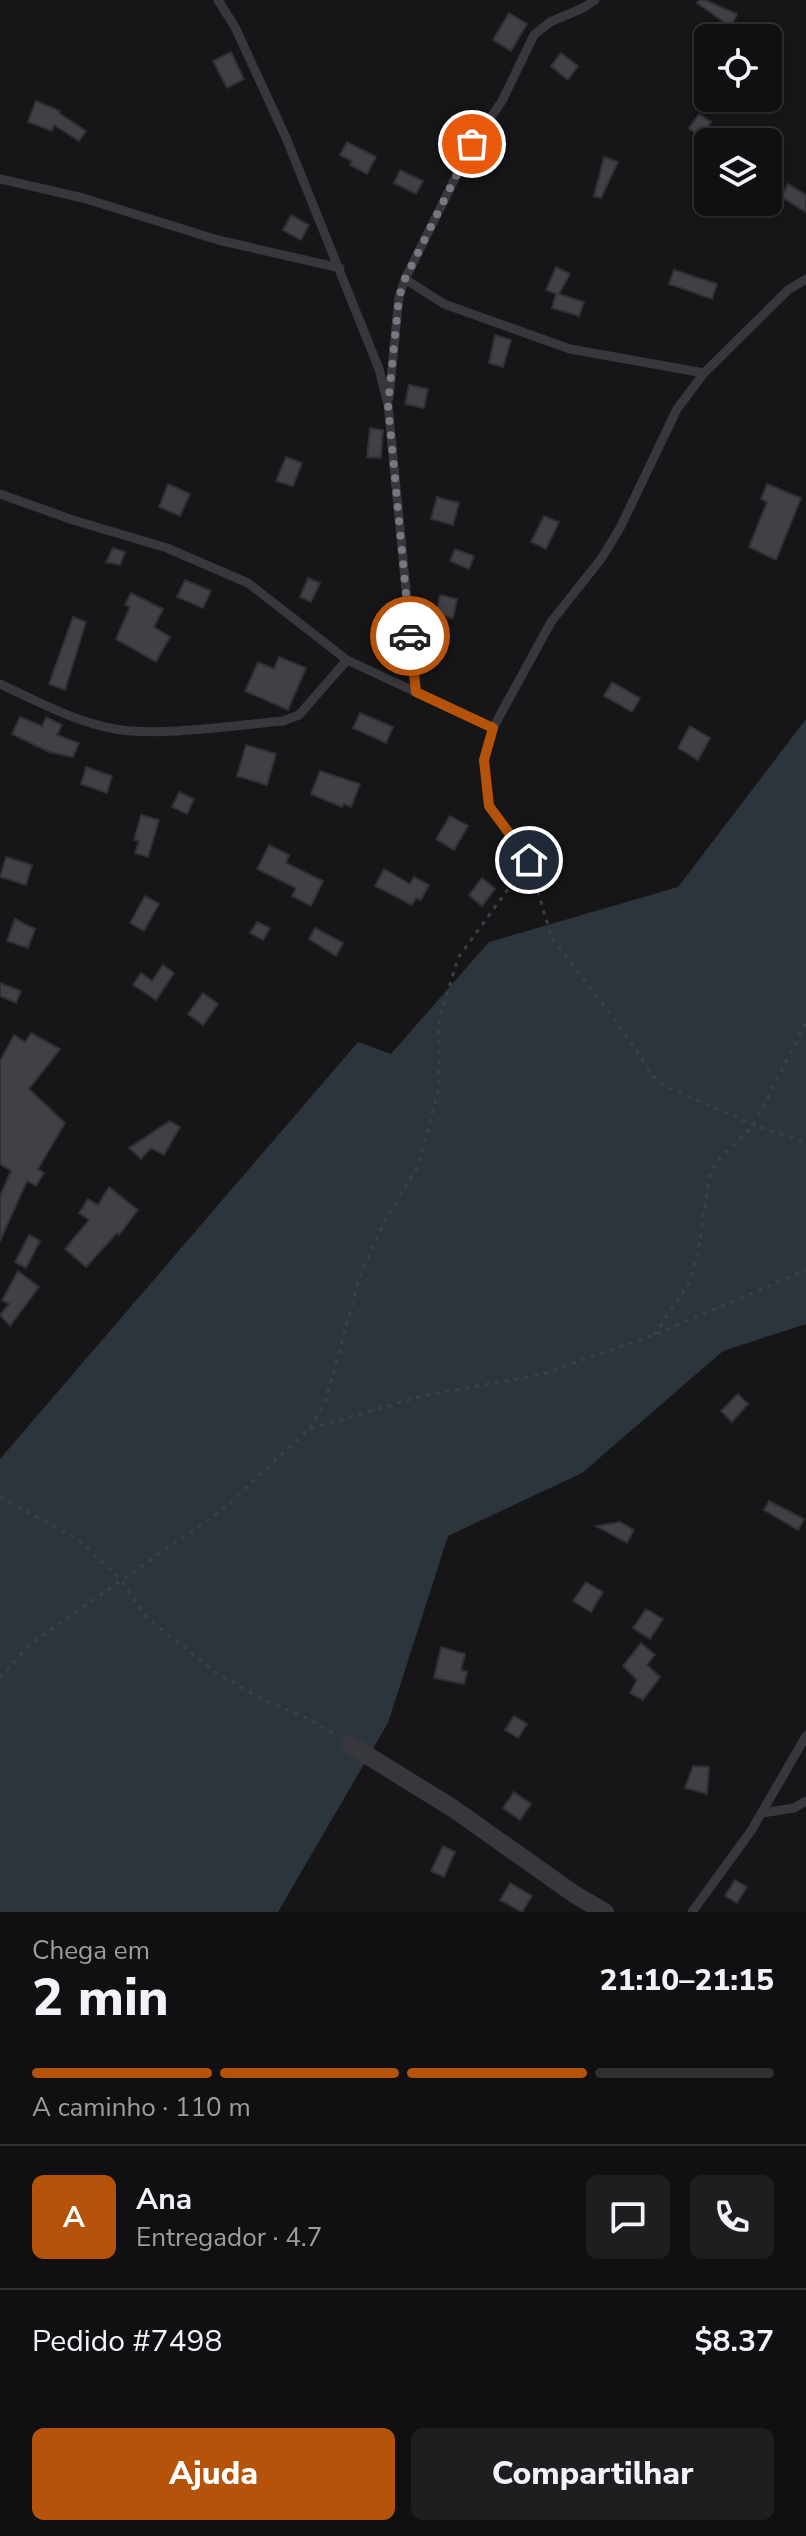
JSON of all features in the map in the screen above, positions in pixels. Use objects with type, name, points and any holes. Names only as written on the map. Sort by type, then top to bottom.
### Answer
[{"type":"street","points":[[349,1744],[454,1809],[574,1894],[605,1912]]},
{"type":"lane","points":[[218,0],[235,27],[287,140],[379,369],[388,405],[416,692]]},
{"type":"lane","points":[[388,405],[399,297],[472,144],[502,101],[534,35],[550,22],[595,0]]},
{"type":"lane","points":[[0,179],[83,198],[218,240],[340,268]]},
{"type":"lane","points":[[405,279],[444,304],[570,349],[704,373]]},
{"type":"lane","points":[[529,860],[489,806],[484,760],[493,728],[551,622],[601,559],[620,528],[677,409],[704,373],[788,290],[806,279]]},
{"type":"lane","points":[[0,494],[167,548],[248,583],[347,660],[493,728]]},
{"type":"lane","points":[[0,684],[63,714],[116,730],[168,730],[283,721],[299,715],[347,660]]},
{"type":"lane","points":[[692,1912],[762,1813],[806,1736]]},
{"type":"lane","points":[[762,1813],[794,1808],[806,1801]]},
{"type":"path","points":[[529,860],[552,939],[615,1019],[653,1076],[667,1087],[754,1125],[806,1143]]},
{"type":"path","points":[[0,1678],[29,1645],[222,1510],[309,1429],[325,1403],[359,1279],[383,1224],[418,1166],[439,1088],[439,1021],[458,958],[529,860]]},
{"type":"path","points":[[654,1335],[688,1285],[698,1253],[710,1173],[719,1159],[754,1125],[806,1022]]},
{"type":"path","points":[[309,1429],[422,1396],[540,1375],[654,1335],[806,1270]]},
{"type":"path","points":[[0,1497],[79,1540],[121,1580],[147,1618],[215,1672],[258,1697],[309,1719],[349,1744]]},
{"type":"shaded area","points":[[806,719],[806,1324],[723,1351],[582,1473],[448,1536],[388,1723],[278,1912],[0,1912],[0,1459],[358,1042],[391,1054],[489,942],[678,887]]},
{"type":"building","points":[[705,0],[737,14],[732,24],[727,24],[697,3]]},
{"type":"building","points":[[509,13],[527,24],[511,51],[493,40]]},
{"type":"building","points":[[231,52],[244,79],[227,88],[213,61]]},
{"type":"building","points":[[561,53],[578,66],[568,80],[551,66]]},
{"type":"building","points":[[36,101],[60,111],[86,131],[79,141],[54,125],[52,131],[28,122]]},
{"type":"building","points":[[699,114],[711,122],[707,128],[694,128],[694,132],[689,128]]},
{"type":"building","points":[[347,142],[376,157],[367,174],[350,165],[352,161],[340,155]]},
{"type":"building","points":[[604,157],[618,162],[601,198],[594,196]]},
{"type":"building","points":[[400,170],[423,181],[416,194],[394,183]]},
{"type":"building","points":[[788,184],[806,195],[806,212],[782,198]]},
{"type":"building","points":[[291,215],[309,225],[301,240],[283,230]]},
{"type":"building","points":[[556,267],[570,274],[559,294],[584,302],[579,316],[552,308],[556,294],[546,290]]},
{"type":"building","points":[[674,270],[717,284],[712,299],[669,284]]},
{"type":"building","points":[[495,335],[511,340],[503,367],[489,363]]},
{"type":"building","points":[[409,385],[428,389],[424,408],[405,404]]},
{"type":"building","points":[[370,428],[383,430],[381,458],[367,457]]},
{"type":"building","points":[[286,457],[302,463],[293,486],[276,481]]},
{"type":"building","points":[[168,484],[190,494],[180,516],[159,507]]},
{"type":"building","points":[[767,484],[801,498],[776,560],[749,547],[767,502],[761,499]]},
{"type":"building","points":[[437,497],[459,503],[453,525],[431,519]]},
{"type":"building","points":[[544,516],[559,522],[546,549],[531,542]]},
{"type":"building","points":[[113,548],[125,552],[120,565],[106,562]]},
{"type":"building","points":[[455,549],[474,556],[469,569],[450,561]]},
{"type":"building","points":[[308,578],[320,583],[311,602],[300,597]]},
{"type":"building","points":[[185,580],[211,591],[203,608],[177,597]]},
{"type":"building","points":[[131,593],[163,609],[154,627],[170,637],[156,662],[116,639],[130,607],[125,605]]},
{"type":"building","points":[[440,595],[457,599],[453,618],[436,615]]},
{"type":"building","points":[[73,617],[86,622],[65,690],[49,684]]},
{"type":"building","points":[[279,657],[306,668],[288,710],[245,691],[258,662],[274,669]]},
{"type":"building","points":[[612,682],[640,698],[632,712],[604,696]]},
{"type":"building","points":[[360,713],[393,727],[386,743],[353,728]]},
{"type":"building","points":[[20,717],[42,726],[46,717],[62,725],[57,735],[79,743],[73,757],[49,752],[12,734]]},
{"type":"building","points":[[690,726],[710,738],[698,760],[678,748]]},
{"type":"building","points":[[246,745],[276,754],[267,785],[237,776]]},
{"type":"building","points":[[86,767],[112,776],[107,793],[81,784]]},
{"type":"building","points":[[320,771],[360,784],[351,807],[344,804],[342,807],[311,794]]},
{"type":"building","points":[[179,792],[194,799],[187,814],[172,807]]},
{"type":"building","points":[[141,815],[159,820],[148,857],[135,853],[139,841],[134,840]]},
{"type":"building","points":[[450,816],[468,826],[454,850],[436,839]]},
{"type":"building","points":[[269,845],[289,855],[286,863],[323,881],[311,906],[292,896],[296,888],[257,869]]},
{"type":"building","points":[[6,857],[32,865],[26,885],[0,877]]},
{"type":"building","points":[[384,869],[410,884],[414,877],[429,885],[421,900],[416,898],[412,905],[375,886]]},
{"type":"building","points":[[482,878],[495,889],[482,906],[469,895]]},
{"type":"building","points":[[145,896],[159,904],[144,931],[130,923]]},
{"type":"building","points":[[15,919],[35,929],[28,948],[7,941]]},
{"type":"building","points":[[257,922],[270,928],[263,940],[250,933]]},
{"type":"building","points":[[315,928],[343,943],[336,956],[309,939]]},
{"type":"building","points":[[163,965],[174,973],[156,1000],[133,985],[141,973],[152,981]]},
{"type":"building","points":[[0,983],[21,991],[16,1003],[0,996]]},
{"type":"building","points":[[203,993],[218,1004],[203,1025],[188,1014]]},
{"type":"building","points":[[31,1033],[60,1049],[29,1089],[65,1123],[38,1169],[44,1173],[36,1186],[27,1181],[0,1241],[0,1196],[11,1171],[0,1164],[0,1061],[14,1035],[25,1042]]},
{"type":"building","points":[[170,1121],[180,1127],[164,1155],[151,1148],[141,1159],[129,1148]]},
{"type":"building","points":[[109,1187],[138,1210],[119,1235],[117,1233],[86,1267],[65,1249],[89,1220],[79,1213],[88,1199],[98,1205]]},
{"type":"building","points":[[29,1235],[40,1241],[26,1268],[15,1262]]},
{"type":"building","points":[[18,1271],[39,1287],[10,1326],[0,1315],[9,1304],[2,1300]]},
{"type":"building","points":[[738,1394],[748,1404],[732,1422],[721,1411]]},
{"type":"building","points":[[769,1501],[804,1519],[798,1530],[764,1510]]},
{"type":"building","points":[[620,1522],[634,1530],[627,1543],[596,1526]]},
{"type":"building","points":[[586,1582],[603,1592],[591,1612],[573,1601]]},
{"type":"building","points":[[646,1609],[663,1619],[650,1639],[633,1628]]},
{"type":"building","points":[[641,1643],[655,1655],[647,1665],[660,1677],[643,1700],[630,1693],[637,1680],[623,1666]]},
{"type":"building","points":[[441,1647],[465,1654],[461,1670],[467,1672],[464,1684],[434,1678]]},
{"type":"building","points":[[514,1716],[527,1724],[518,1738],[505,1730]]},
{"type":"building","points":[[693,1766],[709,1767],[707,1794],[685,1788]]},
{"type":"building","points":[[514,1792],[531,1804],[520,1820],[503,1808]]},
{"type":"building","points":[[443,1846],[455,1852],[444,1877],[431,1871]]},
{"type":"building","points":[[735,1880],[747,1887],[737,1903],[725,1896]]},
{"type":"building","points":[[510,1883],[532,1896],[522,1912],[500,1900]]},
{"type":"way so far","points":[[410,636],[388,405],[399,297],[472,144]]},
{"type":"route","points":[[410,636],[416,692],[493,728],[484,760],[489,806],[529,860]]}]
